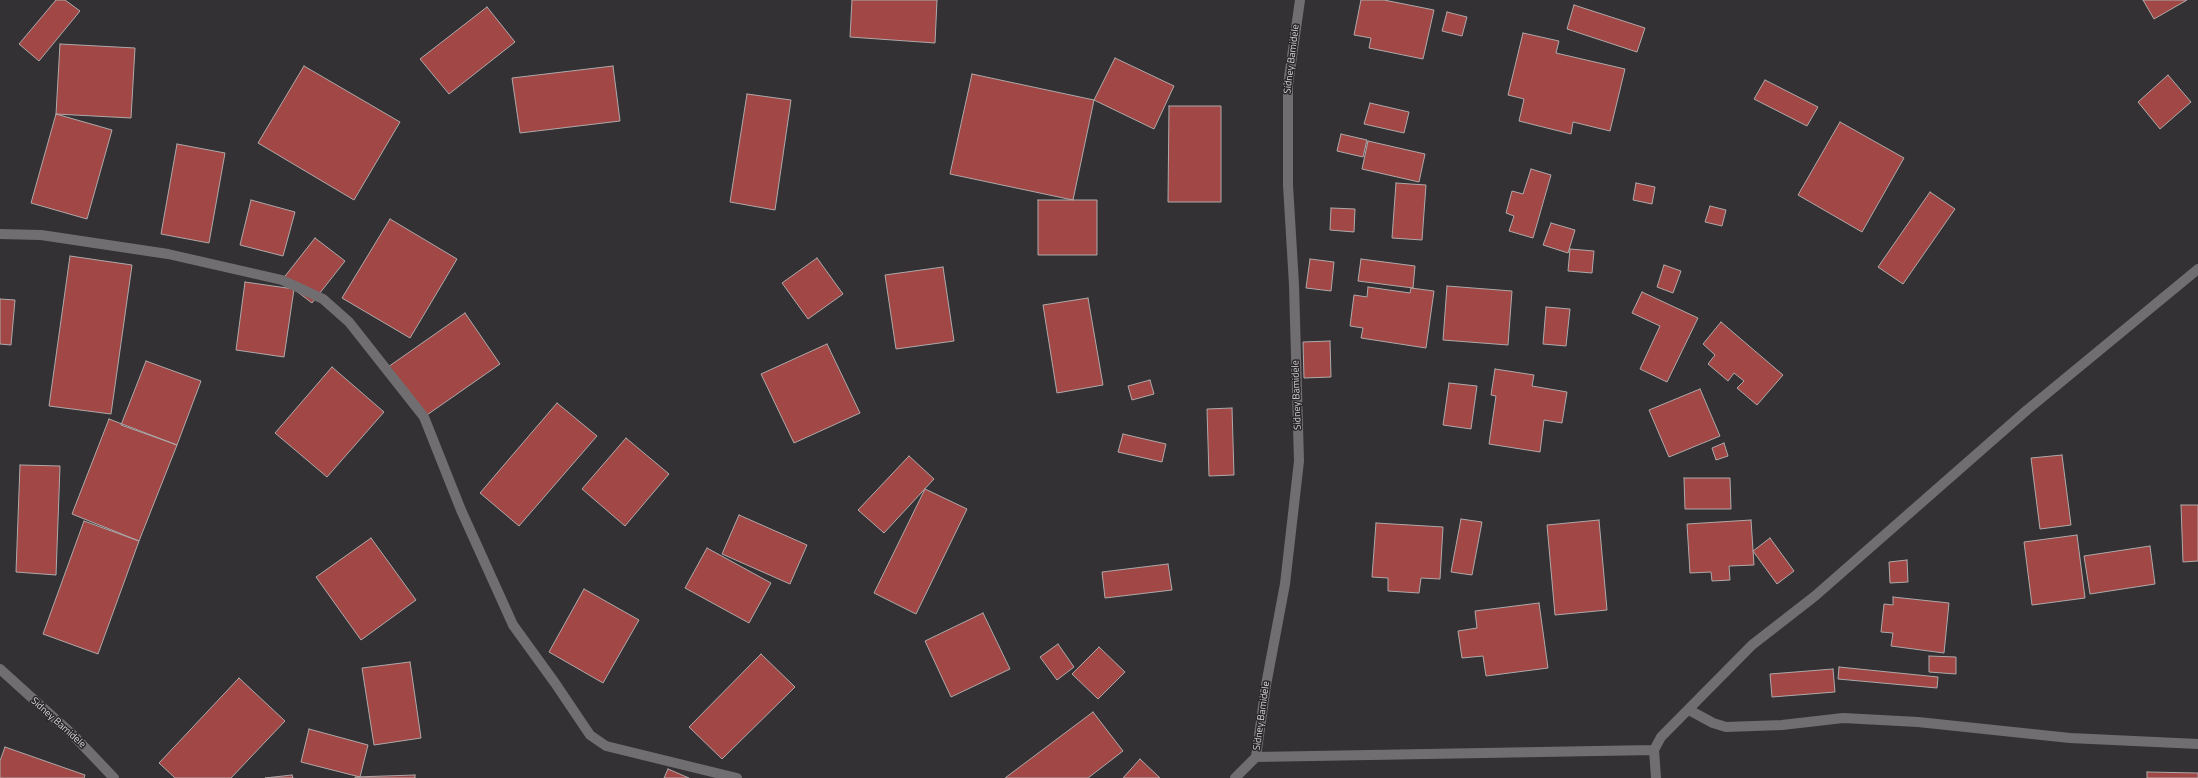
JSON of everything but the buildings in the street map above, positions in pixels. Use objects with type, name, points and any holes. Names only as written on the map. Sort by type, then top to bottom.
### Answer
[{"type":"street","name":"Sidney Bamidele","points":[[1235,778],[1256,757],[1266,685],[1285,584],[1299,461],[1294,285],[1288,185],[1288,85],[1300,0]]},
{"type":"street","points":[[0,234],[40,234],[168,254],[282,280],[323,299],[349,322],[424,417],[461,510],[513,625],[590,735],[606,746],[737,778]]},
{"type":"street","points":[[1656,778],[1654,750],[1661,738],[1752,645],[1814,596],[2027,410],[2198,268]]},
{"type":"street","name":"Sidney Bamidele","points":[[0,669],[73,735],[114,778]]},
{"type":"street","points":[[1690,710],[1713,723],[1726,727],[1782,725],[1843,718],[1918,722],[2070,738],[2198,744]]},
{"type":"street","points":[[1256,757],[1654,750]]}]
